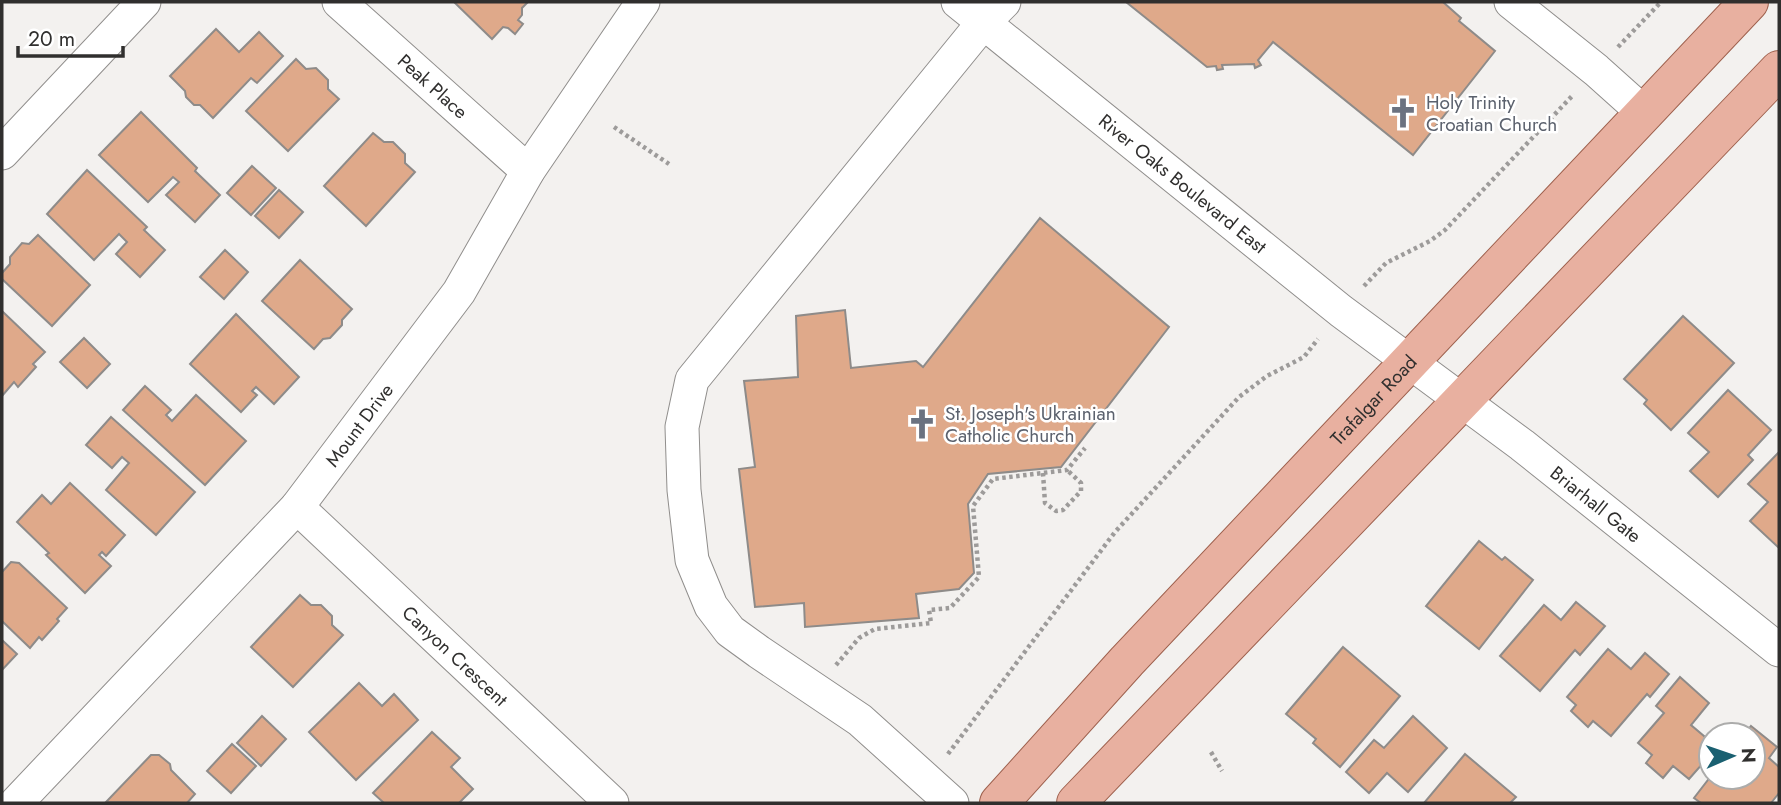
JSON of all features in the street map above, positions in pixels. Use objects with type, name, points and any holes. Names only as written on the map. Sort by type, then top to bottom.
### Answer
[{"type":"main road","name":"Trafalgar Road","points":[[999,803],[1128,661],[1749,2]]},
{"type":"main road","points":[[1076,803],[1779,70]]},
{"type":"street","points":[[2,153],[144,2]]},
{"type":"street","name":"Peak Place","points":[[339,2],[528,171]]},
{"type":"street","name":"Mount Drive","points":[[16,803],[297,506],[459,292],[528,171],[643,2]]},
{"type":"street","name":"River Oaks Boulevard East","points":[[958,2],[993,13],[1341,312],[1410,360]]},
{"type":"street","points":[[1511,2],[1596,70],[1644,113]]},
{"type":"street","points":[[952,803],[860,720],[730,631],[711,606],[692,560],[684,491],[682,427],[692,380],[993,13]]},
{"type":"street","name":"Briarhall Gate","points":[[1410,360],[1533,453],[1779,650]]},
{"type":"street","name":"Canyon Crescent","points":[[297,506],[612,803]]},
{"type":"path","points":[[1364,286],[1386,263],[1430,241],[1445,230],[1661,2]]},
{"type":"path","points":[[614,127],[668,164]]},
{"type":"path","points":[[927,783],[1115,532],[1238,397],[1267,376],[1304,356],[1318,339]]},
{"type":"path","points":[[814,689],[859,638],[875,629],[931,624],[929,610],[950,608],[978,577],[972,506],[993,479],[1067,470],[1085,447]]},
{"type":"path","points":[[1043,473],[1045,502],[1056,511],[1063,510],[1081,491],[1081,482],[1067,470]]},
{"type":"path","points":[[1211,752],[1222,771]]},
{"type":"building","points":[[454,2],[528,2],[522,8],[522,15],[518,20],[523,24],[515,34],[503,27],[492,39]]},
{"type":"building","name":"Holy Trinity Croatian Church","points":[[1126,2],[1443,2],[1461,18],[1459,21],[1495,51],[1413,155],[1273,42],[1258,60],[1261,65],[1255,68],[1254,64],[1222,65],[1223,69],[1217,70],[1216,66],[1207,67]]},
{"type":"building","points":[[216,29],[239,52],[259,32],[283,56],[257,83],[251,78],[213,118],[200,105],[194,105],[170,76]]},
{"type":"building","points":[[296,59],[306,69],[316,68],[328,80],[328,89],[339,99],[288,151],[246,111]]},
{"type":"building","points":[[141,112],[220,195],[195,222],[166,195],[179,182],[173,177],[148,202],[99,155]]},
{"type":"building","points":[[373,133],[384,142],[393,142],[405,154],[405,163],[415,172],[366,226],[324,186]]},
{"type":"building","points":[[252,166],[276,188],[251,215],[227,193]]},
{"type":"building","points":[[87,170],[147,227],[144,230],[165,250],[140,277],[116,254],[127,242],[119,234],[94,260],[47,214]]},
{"type":"building","points":[[279,190],[303,212],[279,238],[255,216]]},
{"type":"building","name":"St. Joseph's Ukrainian Catholic Church","points":[[1040,218],[1169,327],[1061,467],[988,474],[968,504],[974,573],[959,589],[916,594],[919,618],[805,627],[804,603],[755,607],[739,469],[755,467],[744,381],[798,377],[796,316],[845,310],[851,368],[916,361],[923,367]]},
{"type":"building","points":[[38,235],[90,285],[52,326],[2,279],[2,273],[10,264],[10,257],[22,243],[29,244]]},
{"type":"building","points":[[225,250],[248,272],[224,299],[200,277]]},
{"type":"building","points":[[300,260],[352,309],[330,338],[323,339],[314,349],[262,301]]},
{"type":"building","points":[[2,311],[45,352],[33,364],[36,367],[18,387],[14,382],[2,396]]},
{"type":"building","points":[[236,314],[299,377],[274,404],[256,387],[252,391],[257,395],[241,412],[190,364]]},
{"type":"building","points":[[1683,316],[1734,363],[1671,430],[1644,404],[1647,400],[1624,379]]},
{"type":"building","points":[[84,338],[110,364],[87,388],[60,362]]},
{"type":"building","points":[[145,386],[171,410],[166,415],[172,421],[196,395],[246,441],[205,485],[123,410]]},
{"type":"building","points":[[1728,390],[1771,430],[1748,455],[1753,460],[1718,497],[1690,471],[1709,452],[1688,433]]},
{"type":"building","points":[[111,417],[195,492],[156,535],[106,490],[129,463],[122,457],[112,468],[86,445]]},
{"type":"building","points":[[1779,452],[1779,548],[1750,521],[1768,502],[1748,484]]},
{"type":"building","points":[[70,483],[125,535],[106,556],[102,552],[99,555],[111,566],[85,593],[17,522],[42,495],[51,504]]},
{"type":"building","points":[[1479,541],[1502,560],[1505,557],[1533,580],[1479,649],[1426,606]]},
{"type":"building","points":[[11,562],[19,563],[67,608],[42,640],[39,637],[30,648],[2,621],[2,572]]},
{"type":"building","points":[[300,595],[311,605],[321,605],[332,616],[332,625],[343,635],[293,687],[251,647]]},
{"type":"building","points":[[1576,602],[1605,626],[1580,655],[1575,650],[1540,691],[1500,656],[1544,605],[1561,620]]},
{"type":"building","points":[[2,640],[17,654],[2,670]]},
{"type":"building","points":[[1343,647],[1400,696],[1340,767],[1313,743],[1316,739],[1286,714]]},
{"type":"building","points":[[1608,649],[1631,669],[1645,653],[1669,674],[1650,697],[1647,694],[1611,736],[1593,721],[1588,727],[1571,711],[1576,705],[1567,697]]},
{"type":"building","points":[[1680,677],[1709,703],[1691,725],[1697,730],[1697,770],[1689,779],[1673,766],[1663,778],[1646,763],[1652,755],[1638,743],[1664,713],[1656,706]]},
{"type":"building","points":[[359,683],[382,706],[394,694],[418,720],[356,780],[309,732]]},
{"type":"building","points":[[262,716],[286,739],[261,766],[237,743]]},
{"type":"building","points":[[1413,716],[1447,748],[1408,792],[1387,773],[1369,793],[1346,772],[1374,740],[1384,748]]},
{"type":"building","points":[[432,732],[460,758],[451,767],[473,789],[459,803],[384,803],[373,793]]},
{"type":"building","points":[[1767,739],[1777,747],[1769,758],[1779,767],[1779,793],[1771,803],[1701,803],[1694,798],[1699,791],[1767,791]]},
{"type":"building","points":[[232,744],[256,766],[231,793],[207,771]]},
{"type":"building","points":[[1465,754],[1516,797],[1510,803],[1424,803]]},
{"type":"building","points":[[151,755],[159,755],[170,764],[171,770],[195,794],[187,803],[106,802]]},
{"type":"place","name":"Holy Trinity Croatian Church","points":[[1403,113]]},
{"type":"place","name":"St. Joseph's Ukrainian Catholic Church","points":[[922,424]]}]
